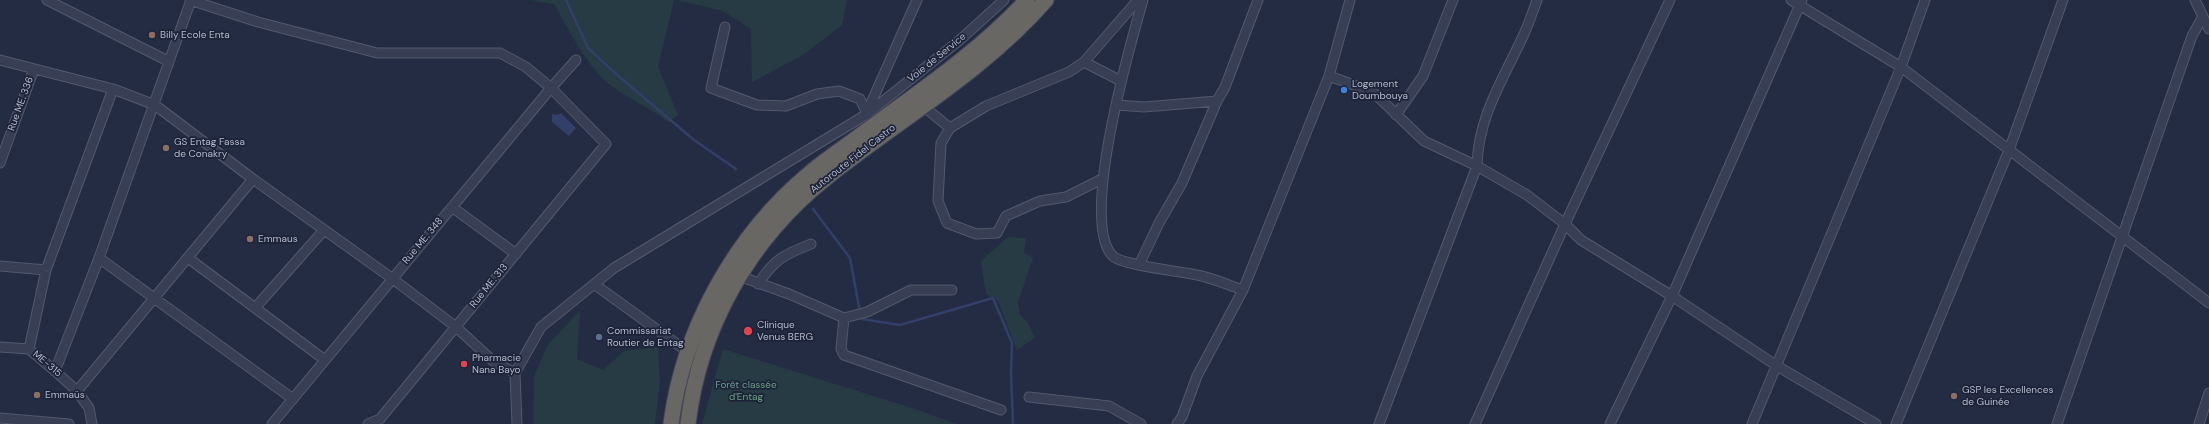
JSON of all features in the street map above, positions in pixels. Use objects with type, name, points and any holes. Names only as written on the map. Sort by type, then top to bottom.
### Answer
[{"type":"highway","name":"Autoroute Fidel Castro","points":[[671,424],[688,352],[706,306],[735,257],[762,221],[810,173],[870,120],[978,47],[1027,0]]},
{"type":"highway","name":"Autoroute Fidel Castro","points":[[688,424],[697,373],[715,321],[739,276],[756,250],[787,214],[824,179],[976,68],[1030,18],[1046,0]]},
{"type":"street","points":[[47,0],[168,62]]},
{"type":"street","points":[[55,371],[99,258],[155,105],[168,62],[190,0],[258,22],[377,53],[500,53],[526,67],[551,88]]},
{"type":"street","points":[[870,120],[917,0]]},
{"type":"street","name":"Voie de Service","points":[[515,373],[541,327],[614,268],[870,120],[1004,0]]},
{"type":"street","points":[[1102,179],[1066,196],[1040,201],[1006,216],[997,233],[976,234],[947,223],[938,201],[941,143],[950,128],[986,106],[1069,72],[1084,62],[1138,0]]},
{"type":"street","points":[[1143,0],[1121,81],[1102,179],[1102,216],[1105,242],[1114,256],[1138,265],[1198,275],[1243,290]]},
{"type":"street","points":[[1138,265],[1159,222],[1182,183],[1227,80],[1258,0]]},
{"type":"street","points":[[1177,424],[1182,417],[1197,376],[1243,290],[1329,76],[1350,0]]},
{"type":"street","points":[[1396,115],[1422,76],[1454,0]]},
{"type":"street","points":[[1379,424],[1477,166],[1477,148],[1487,109],[1525,33],[1537,0]]},
{"type":"street","points":[[1475,424],[1564,224],[1670,0]]},
{"type":"street","points":[[1791,0],[1801,3],[1901,67],[2124,236],[2209,303]]},
{"type":"street","points":[[1752,424],[1901,67],[1925,0]]},
{"type":"street","points":[[1896,424],[2009,150],[2063,0]]},
{"type":"street","points":[[2195,0],[2202,18],[2209,29]]},
{"type":"street","points":[[1610,424],[1672,296],[1801,3]]},
{"type":"street","points":[[2057,424],[2124,236],[2192,36],[2202,18]]},
{"type":"street","points":[[725,27],[711,88],[757,104],[786,106],[817,94],[839,90],[860,99],[870,120]]},
{"type":"street","points":[[0,60],[113,89],[155,105],[253,179],[393,278],[456,327],[493,361],[515,373],[517,424]]},
{"type":"street","name":"Rue ME. 348","points":[[272,424],[551,88],[576,60]]},
{"type":"street","points":[[1084,62],[1121,81]]},
{"type":"street","name":"Rue ME. 336","points":[[0,163],[34,69]]},
{"type":"street","points":[[1329,76],[1373,92],[1424,141],[1477,166],[1527,195],[1564,224],[1580,240],[1672,296],[1777,366],[1876,424]]},
{"type":"street","name":"Rue ME. 313","points":[[368,424],[380,419],[606,144],[551,88]]},
{"type":"street","points":[[29,349],[46,270],[113,89]]},
{"type":"street","points":[[1117,105],[1144,107],[1217,101]]},
{"type":"street","points":[[923,106],[950,128]]},
{"type":"street","points":[[77,391],[253,179]]},
{"type":"street","points":[[452,207],[516,254]]},
{"type":"street","points":[[255,308],[324,230]]},
{"type":"street","points":[[758,284],[771,264],[790,252],[811,244]]},
{"type":"street","points":[[99,258],[293,399]]},
{"type":"street","points":[[188,258],[325,360]]},
{"type":"street","points":[[0,266],[46,270]]},
{"type":"street","points":[[739,276],[758,284],[790,294],[844,318],[866,312],[911,290],[952,290]]},
{"type":"street","points":[[594,284],[688,352]]},
{"type":"street","points":[[844,318],[841,349],[844,355],[1001,410]]},
{"type":"street","name":"ME-315","points":[[0,348],[29,349],[77,391],[89,408],[92,424]]},
{"type":"street","points":[[2199,424],[2209,393]]},
{"type":"street","points":[[1029,397],[1109,406],[1141,424]]},
{"type":"street","points":[[0,418],[69,424]]},
{"type":"green space","points":[[530,0],[674,0],[658,67],[678,115],[668,122],[655,112],[613,87],[603,79],[587,59],[554,4]]},
{"type":"green space","points":[[677,0],[847,0],[842,25],[803,55],[752,82],[751,29],[723,11]]},
{"type":"green space","points":[[1008,237],[1026,238],[1024,253],[1033,258],[1018,302],[1020,315],[1027,321],[1035,338],[1017,350],[998,301],[986,294],[981,261]]},
{"type":"green space","points":[[580,310],[577,359],[603,370],[624,351],[658,347],[660,382],[655,424],[533,424],[534,376],[548,345]]},
{"type":"green space","name":"Forêt classée d'Entag","points":[[723,349],[915,409],[956,424],[702,424]]},
{"type":"water","points":[[561,113],[576,128],[569,136],[552,122],[552,114],[558,115]]},
{"type":"waterway","points":[[566,0],[588,48],[616,74],[694,140],[736,169]]},
{"type":"waterway","points":[[813,209],[850,258],[859,307]]},
{"type":"waterway","points":[[862,319],[900,325],[993,298],[1012,343],[1011,371],[1013,424]]},
{"type":"place","name":"Billy Ecole Enta","points":[[152,35]]},
{"type":"place","name":"Logement Doumbouya","points":[[1344,90]]},
{"type":"place","name":"GS Entag Fassa de Conakry","points":[[166,148]]},
{"type":"place","name":"Emmaus","points":[[250,239]]},
{"type":"place","name":"Clinique Venus BERG","points":[[748,331]]},
{"type":"place","name":"Commissariat Routier de Entag","points":[[599,337]]},
{"type":"place","name":"Pharmacie Nana Bayo","points":[[464,364]]},
{"type":"place","name":"Emmaüs","points":[[37,395]]},
{"type":"place","name":"GSP les Excellences de Guinée","points":[[1954,396]]}]
